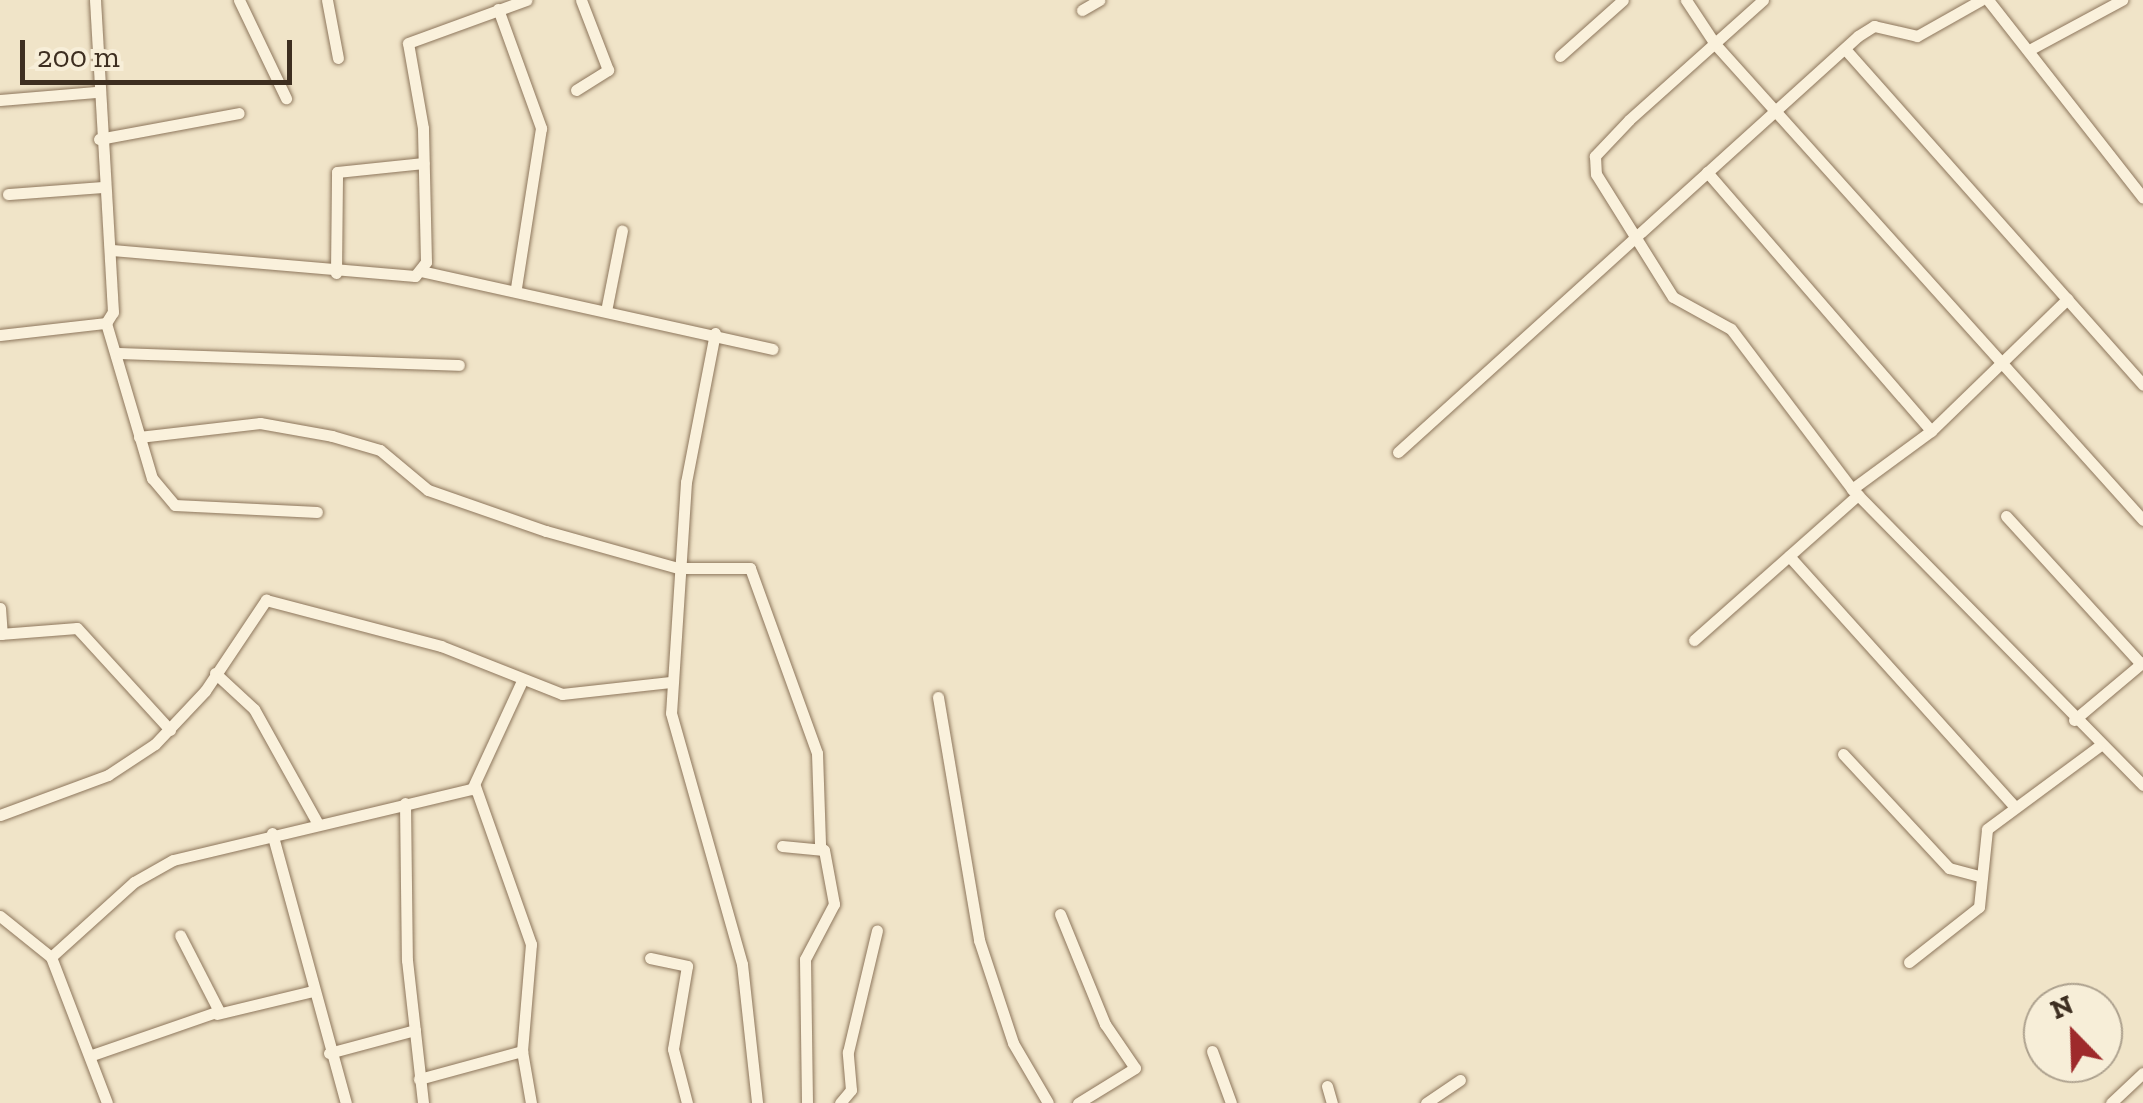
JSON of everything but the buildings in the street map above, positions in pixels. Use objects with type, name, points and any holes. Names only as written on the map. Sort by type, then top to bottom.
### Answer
[{"type":"street","points":[[95,0],[96,92],[112,250],[106,323],[152,478],[175,504],[317,512]]},
{"type":"street","points":[[238,0],[286,98]]},
{"type":"street","points":[[328,0],[338,58]]},
{"type":"street","points":[[421,271],[424,162],[408,43],[526,0]]},
{"type":"street","points":[[576,90],[608,70],[581,0]]},
{"type":"street","points":[[1082,10],[1099,0]]},
{"type":"street","points":[[1560,56],[1623,0]]},
{"type":"street","points":[[1686,0],[1715,44],[1780,108],[2143,520]]},
{"type":"street","points":[[1763,0],[1595,156],[1636,237],[1673,297],[1731,329],[1766,368],[1796,422],[1855,492],[2099,746],[2143,785]]},
{"type":"street","points":[[1398,452],[1874,26],[1917,36],[1980,0]]},
{"type":"street","points":[[1988,0],[2143,198]]},
{"type":"street","points":[[2029,50],[2122,0]]},
{"type":"street","points":[[498,8],[541,128],[516,287]]},
{"type":"street","points":[[1845,49],[2067,299],[2138,368],[2143,386]]},
{"type":"street","points":[[0,100],[96,92]]},
{"type":"street","points":[[100,139],[238,113]]},
{"type":"street","points":[[336,272],[337,172],[424,162]]},
{"type":"street","points":[[1707,172],[1931,431]]},
{"type":"street","points":[[8,194],[104,187]]},
{"type":"street","points":[[607,306],[622,230]]},
{"type":"street","points":[[112,250],[336,272],[421,271],[607,306],[772,349]]},
{"type":"street","points":[[1694,640],[1855,492],[2006,363],[2067,299]]},
{"type":"street","points":[[0,334],[106,323]]},
{"type":"street","points":[[715,333],[678,568],[670,682],[676,736],[742,964],[757,1103]]},
{"type":"street","points":[[117,353],[459,365]]},
{"type":"street","points":[[139,437],[260,423],[332,436],[380,450],[428,490],[678,568],[756,576],[817,753],[820,845],[834,914],[806,959],[807,1103]]},
{"type":"street","points":[[2006,516],[2142,663],[2074,720]]},
{"type":"street","points":[[1789,556],[2014,806]]},
{"type":"street","points":[[0,814],[108,775],[170,730],[266,600],[278,598],[441,646],[521,683],[582,696],[670,682]]},
{"type":"street","points":[[0,608],[1,634],[77,628],[170,730]]},
{"type":"street","points":[[215,673],[254,710],[316,822]]},
{"type":"street","points":[[521,683],[475,786],[531,944],[522,1051],[531,1103]]},
{"type":"street","points":[[938,697],[979,940],[1014,1043],[1048,1103]]},
{"type":"street","points":[[1909,962],[1972,916],[1988,829],[2099,746]]},
{"type":"street","points":[[1843,754],[1949,868],[1982,877]]},
{"type":"street","points":[[51,958],[154,870],[272,833],[475,786]]},
{"type":"street","points":[[405,803],[415,1030],[424,1103]]},
{"type":"street","points":[[272,833],[312,991],[346,1103]]},
{"type":"street","points":[[782,846],[820,845]]},
{"type":"street","points":[[1060,914],[1105,1024],[1134,1068],[1078,1103]]},
{"type":"street","points":[[0,916],[51,958],[92,1055],[106,1103]]},
{"type":"street","points":[[840,1103],[851,1090],[848,1052],[877,930]]},
{"type":"street","points":[[180,935],[217,1014]]},
{"type":"street","points":[[650,958],[687,966],[672,1049],[687,1103]]},
{"type":"street","points":[[92,1055],[217,1014],[312,991]]},
{"type":"street","points":[[329,1052],[415,1030]]},
{"type":"street","points":[[419,1079],[522,1051]]},
{"type":"street","points":[[1212,1052],[1231,1103]]},
{"type":"street","points":[[2111,1103],[2143,1072]]},
{"type":"street","points":[[1426,1103],[1460,1080]]},
{"type":"street","points":[[1327,1086],[1332,1103]]}]
